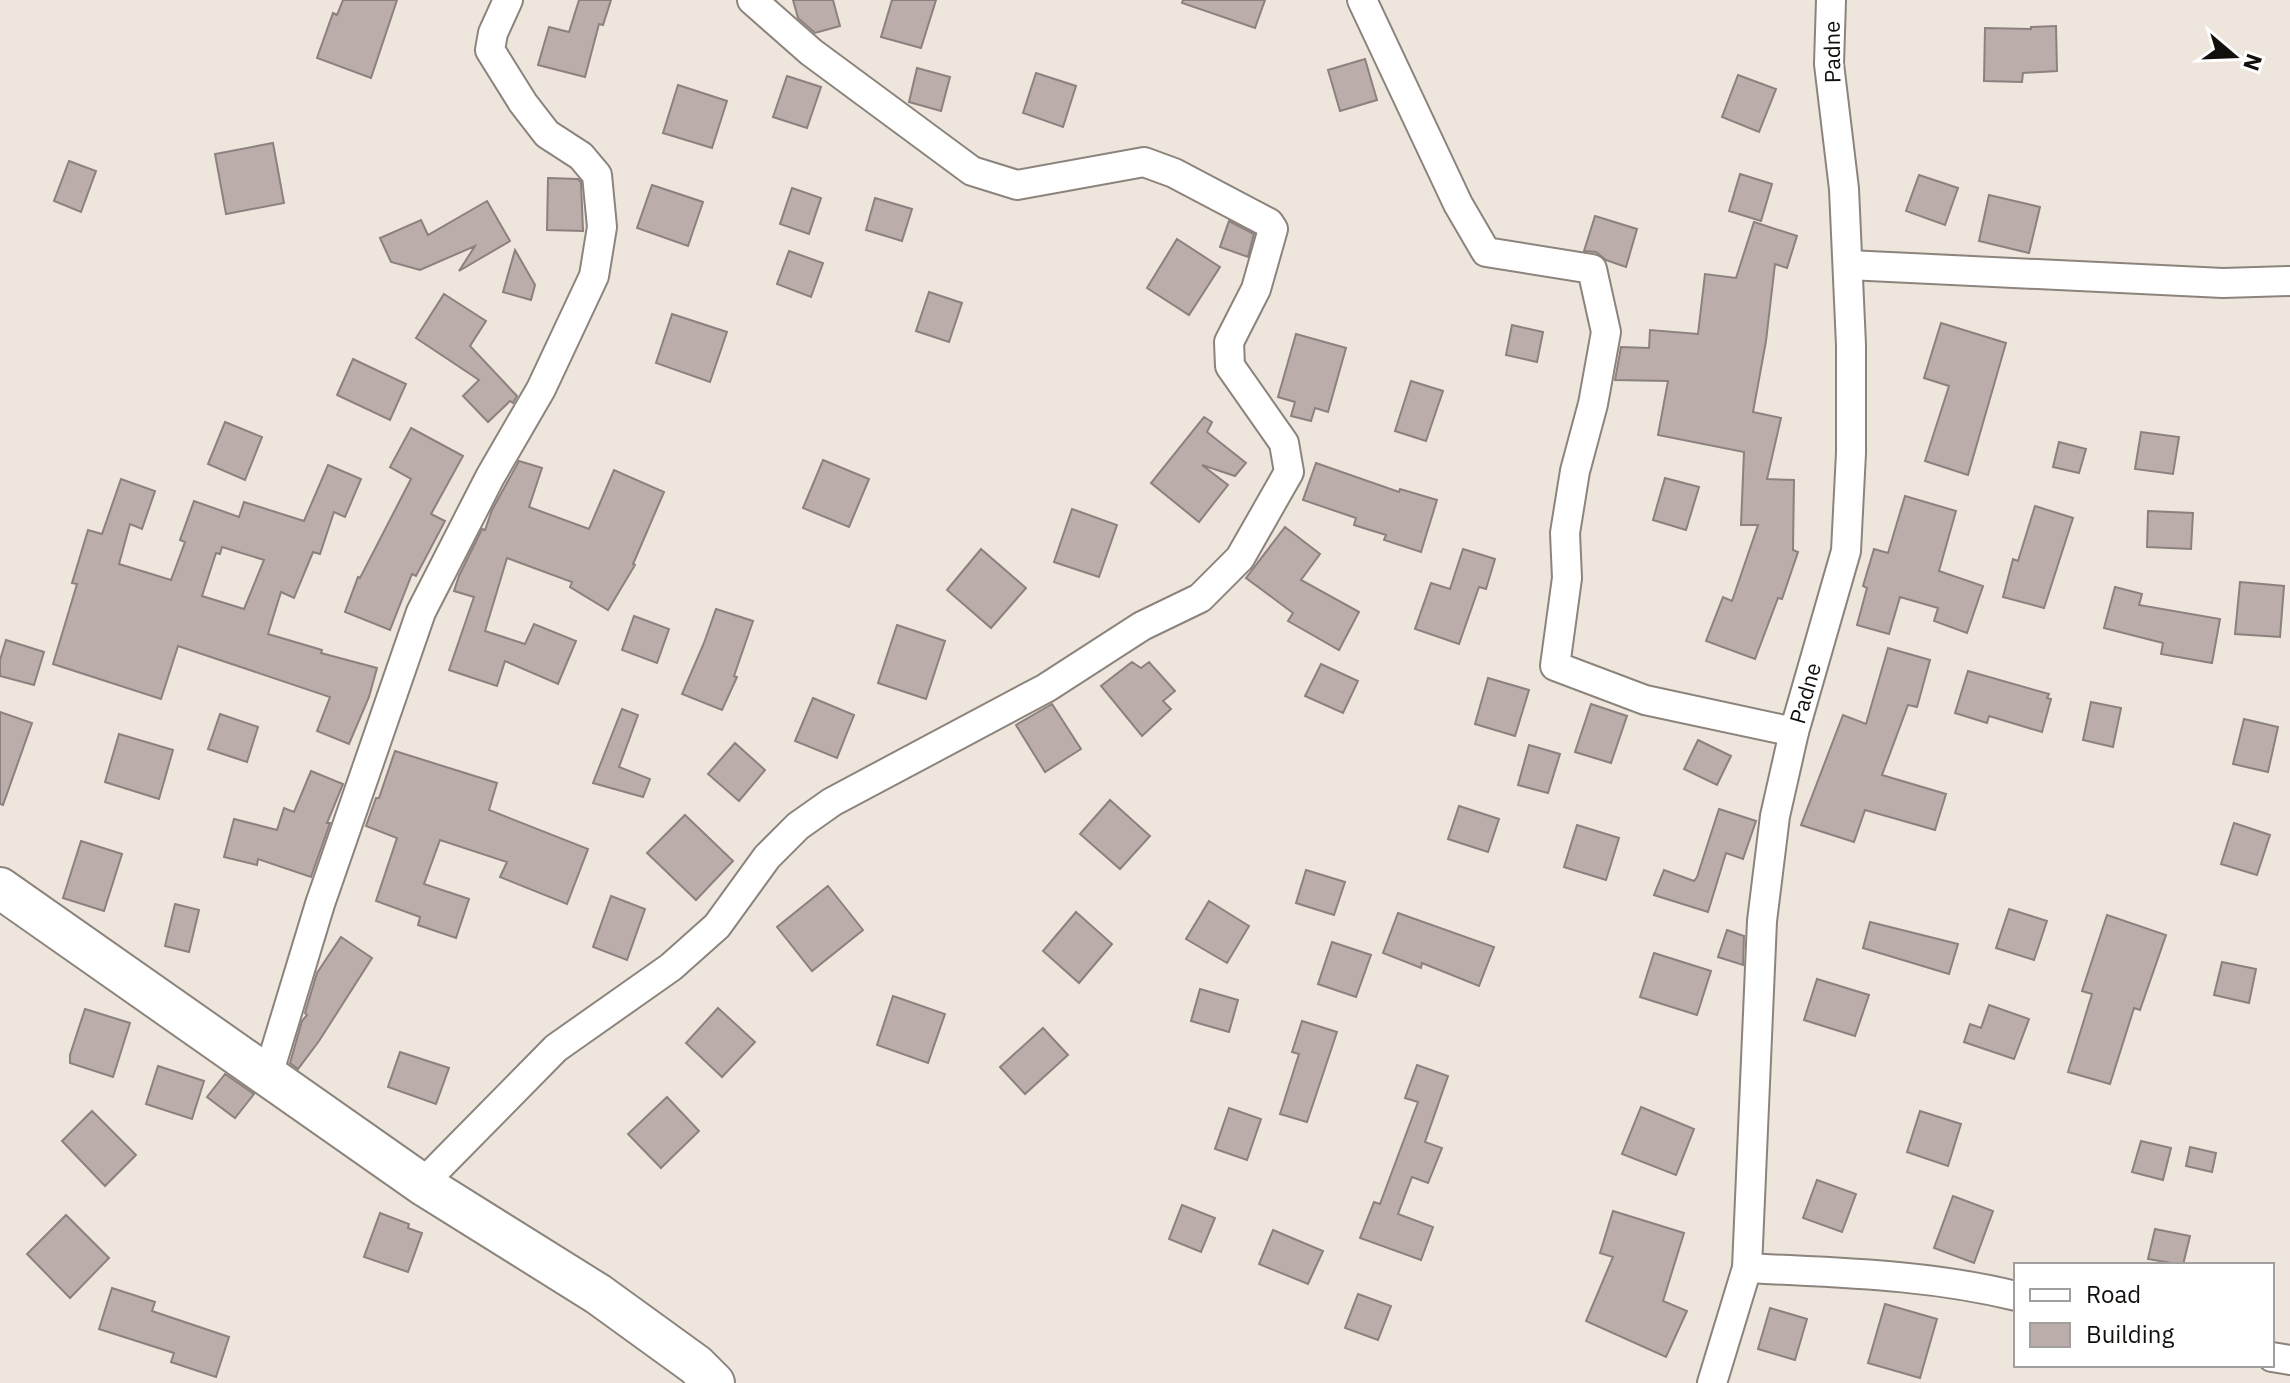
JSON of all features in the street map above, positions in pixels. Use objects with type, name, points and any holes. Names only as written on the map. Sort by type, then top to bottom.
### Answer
[{"type":"main road","points":[[0,888],[422,1184],[598,1294],[696,1365],[714,1383]]},
{"type":"street","points":[[268,1075],[320,904],[421,612],[490,477],[541,389],[594,276],[602,227],[597,175],[581,156],[547,134],[523,103],[490,50],[493,33],[509,0]]},
{"type":"street","points":[[422,1184],[556,1048],[671,967],[717,926],[767,857],[798,826],[832,802],[1046,688],[1142,626],[1200,598],[1240,558],[1280,493],[1289,472],[1284,443],[1230,366],[1229,342],[1256,289],[1273,229],[1269,223],[1174,173],[1144,162],[1017,185],[972,171],[811,52],[752,0]]},
{"type":"street","points":[[1362,0],[1458,204],[1486,252],[1592,269],[1606,332],[1593,404],[1575,471],[1565,533],[1567,578],[1555,666],[1645,700],[1794,732]]},
{"type":"street","name":"Padne","points":[[1712,1383],[1747,1268],[1762,921],[1775,816],[1794,732],[1846,551],[1851,453],[1848,265],[1844,189],[1829,64],[1831,0]]},
{"type":"street","points":[[1848,265],[2223,283],[2290,281]]},
{"type":"street","points":[[1747,1268],[1908,1276],[2014,1296]]},
{"type":"building","points":[[343,0],[397,0],[371,78],[317,58],[333,13],[337,15]]},
{"type":"building","points":[[579,0],[611,0],[603,25],[599,24],[585,77],[538,65],[549,27],[569,32]]},
{"type":"building","points":[[793,0],[833,0],[840,26],[815,33],[798,18]]},
{"type":"building","points":[[892,0],[936,0],[921,48],[881,37]]},
{"type":"building","points":[[1183,0],[1265,0],[1255,28],[1182,3]]},
{"type":"building","points":[[2056,26],[2057,71],[2023,73],[2022,82],[1984,81],[1985,28]]},
{"type":"building","points":[[1365,59],[1377,100],[1340,111],[1328,70]]},
{"type":"building","points":[[917,68],[950,77],[941,111],[909,102]]},
{"type":"building","points":[[1036,73],[1076,86],[1063,127],[1023,113]]},
{"type":"building","points":[[1738,75],[1776,89],[1759,132],[1722,117]]},
{"type":"building","points":[[787,76],[821,87],[807,128],[773,117]]},
{"type":"building","points":[[678,85],[727,101],[712,148],[663,133]]},
{"type":"building","points":[[273,143],[284,203],[226,214],[215,154]]},
{"type":"building","points":[[69,161],[96,171],[81,212],[54,201]]},
{"type":"building","points":[[1740,174],[1772,184],[1761,221],[1729,211]]},
{"type":"building","points":[[1919,175],[1958,188],[1945,225],[1906,211]]},
{"type":"building","points":[[548,178],[578,179],[581,182],[583,231],[547,230]]},
{"type":"building","points":[[652,185],[703,202],[688,246],[637,228]]},
{"type":"building","points":[[792,188],[821,198],[809,234],[780,224]]},
{"type":"building","points":[[1989,195],[2040,207],[2029,253],[1979,241]]},
{"type":"building","points":[[875,198],[912,209],[902,241],[866,230]]},
{"type":"building","points":[[487,201],[510,241],[459,271],[475,246],[420,270],[391,262],[380,238],[421,220],[428,235]]},
{"type":"building","points":[[1595,216],[1637,229],[1626,267],[1606,260],[1596,252],[1584,251]]},
{"type":"building","points":[[1229,221],[1254,234],[1248,257],[1220,247]]},
{"type":"building","points":[[1754,222],[1797,236],[1787,268],[1775,264],[1766,341],[1753,412],[1781,418],[1767,479],[1794,480],[1793,550],[1798,552],[1782,599],[1778,598],[1755,659],[1706,641],[1723,597],[1732,601],[1758,525],[1741,525],[1744,452],[1658,435],[1668,381],[1615,380],[1621,347],[1649,348],[1650,330],[1698,334],[1705,274],[1736,278]]},
{"type":"building","points":[[1177,239],[1220,267],[1189,315],[1147,288]]},
{"type":"building","points":[[515,250],[535,285],[531,300],[503,292]]},
{"type":"building","points":[[789,251],[823,263],[811,297],[777,284]]},
{"type":"building","points":[[929,292],[962,303],[949,342],[916,331]]},
{"type":"building","points":[[444,294],[486,321],[470,346],[517,396],[513,403],[510,401],[488,422],[463,396],[479,380],[416,338]]},
{"type":"building","points":[[672,314],[727,332],[710,382],[656,363]]},
{"type":"building","points":[[1941,323],[2006,343],[1968,475],[1925,461],[1949,386],[1924,378]]},
{"type":"building","points":[[1512,325],[1543,332],[1537,362],[1506,355]]},
{"type":"building","points":[[1296,334],[1346,348],[1328,412],[1315,408],[1311,421],[1291,416],[1295,402],[1278,397]]},
{"type":"building","points":[[353,359],[406,384],[390,420],[337,395]]},
{"type":"building","points":[[1411,381],[1443,391],[1426,441],[1395,431]]},
{"type":"building","points":[[1204,417],[1212,422],[1207,432],[1246,463],[1235,476],[1202,465],[1228,485],[1199,522],[1151,483]]},
{"type":"building","points":[[225,422],[262,437],[245,480],[208,464]]},
{"type":"building","points":[[411,428],[463,456],[431,514],[445,521],[416,576],[412,574],[390,630],[345,612],[358,577],[411,479],[390,467]]},
{"type":"building","points":[[2141,432],[2179,437],[2173,474],[2135,469]]},
{"type":"building","points":[[2059,442],[2086,449],[2079,473],[2053,467]]},
{"type":"building","points":[[823,460],[869,479],[849,527],[803,508]]},
{"type":"building","points":[[519,461],[542,468],[529,507],[589,529],[614,470],[664,492],[635,565],[608,610],[570,587],[572,582],[507,558],[485,631],[525,644],[534,624],[576,641],[558,684],[505,661],[497,686],[449,670],[474,597],[454,591],[459,576]]},
{"type":"building","points":[[1316,463],[1399,492],[1400,489],[1437,500],[1421,552],[1384,540],[1386,535],[1354,525],[1356,518],[1303,500]]},
{"type":"building","points":[[328,465],[361,479],[345,517],[334,512],[320,554],[313,552],[294,598],[281,592],[268,634],[377,668],[369,697],[349,744],[317,731],[330,697],[178,646],[161,699],[53,664],[77,584],[72,583],[88,530],[102,534],[121,479],[155,491],[142,529],[130,524],[119,564],[171,580],[185,542],[180,540],[194,501],[239,517],[244,502],[304,521]],"holes":[[[222,547],[264,560],[244,609],[202,596],[216,553],[220,554]]]},
{"type":"building","points":[[1665,478],[1699,487],[1686,530],[1653,520]]},
{"type":"building","points":[[1905,496],[1956,511],[1939,571],[1983,586],[1967,633],[1934,621],[1938,608],[1900,597],[1889,634],[1857,625],[1867,588],[1863,586],[1874,549],[1888,553]]},
{"type":"building","points":[[2035,506],[2073,518],[2044,608],[2003,597],[2013,559],[2018,561]]},
{"type":"building","points":[[1072,509],[1117,525],[1099,577],[1054,562]]},
{"type":"building","points":[[2148,511],[2193,513],[2191,549],[2147,547]]},
{"type":"building","points":[[1285,527],[1320,554],[1301,580],[1359,612],[1339,650],[1288,621],[1293,613],[1246,578]]},
{"type":"building","points":[[981,549],[1026,588],[991,628],[947,590]]},
{"type":"building","points":[[1463,549],[1495,559],[1486,589],[1479,587],[1459,644],[1415,629],[1431,583],[1450,589]]},
{"type":"building","points":[[2240,582],[2284,586],[2280,637],[2235,634]]},
{"type":"building","points":[[2115,587],[2142,594],[2139,605],[2220,619],[2212,663],[2161,654],[2163,643],[2104,628]]},
{"type":"building","points":[[716,609],[753,621],[734,676],[737,677],[722,710],[682,694]]},
{"type":"building","points":[[634,616],[669,629],[657,663],[622,650]]},
{"type":"building","points":[[897,625],[945,641],[926,699],[878,683]]},
{"type":"building","points":[[6,640],[44,652],[34,685],[0,676],[0,660]]},
{"type":"building","points":[[1888,648],[1930,660],[1917,707],[1908,705],[1882,775],[1946,794],[1935,830],[1865,810],[1854,842],[1801,825],[1843,715],[1866,724]]},
{"type":"building","points":[[1132,662],[1141,668],[1149,662],[1175,691],[1163,701],[1171,709],[1142,736],[1101,686]]},
{"type":"building","points":[[1321,664],[1358,681],[1343,713],[1305,696]]},
{"type":"building","points":[[1968,671],[2049,694],[2047,698],[2051,699],[2042,732],[1989,716],[1987,723],[1955,713]]},
{"type":"building","points":[[1488,678],[1529,690],[1515,736],[1475,724]]},
{"type":"building","points":[[813,698],[854,715],[837,758],[795,741]]},
{"type":"building","points":[[2091,702],[2121,708],[2113,747],[2083,740]]},
{"type":"building","points":[[1052,704],[1081,749],[1045,772],[1016,725]]},
{"type":"building","points":[[1591,704],[1627,716],[1611,763],[1575,752]]},
{"type":"building","points":[[622,709],[638,715],[619,767],[650,779],[643,797],[593,783]]},
{"type":"building","points":[[0,712],[32,723],[3,805],[0,804]]},
{"type":"building","points":[[220,714],[258,727],[247,762],[208,749]]},
{"type":"building","points":[[2244,719],[2278,727],[2268,772],[2233,764]]},
{"type":"building","points":[[119,734],[173,750],[159,799],[105,782]]},
{"type":"building","points":[[1698,740],[1731,756],[1717,785],[1684,769]]},
{"type":"building","points":[[735,743],[765,770],[739,801],[708,774]]},
{"type":"building","points":[[1529,745],[1560,754],[1548,793],[1518,785]]},
{"type":"building","points":[[395,751],[497,783],[489,810],[588,849],[567,904],[500,877],[507,862],[440,840],[424,884],[469,899],[456,938],[418,925],[420,917],[376,901],[397,838],[366,826]]},
{"type":"building","points":[[311,771],[343,784],[327,823],[330,823],[311,877],[258,859],[257,865],[224,857],[234,819],[277,830],[284,808],[294,812]]},
{"type":"building","points":[[1110,800],[1150,836],[1120,869],[1080,834]]},
{"type":"building","points":[[1459,806],[1499,819],[1488,852],[1448,839]]},
{"type":"building","points":[[1719,809],[1756,821],[1743,859],[1726,853],[1708,912],[1654,895],[1664,870],[1694,881]]},
{"type":"building","points":[[685,815],[733,861],[696,900],[647,853]]},
{"type":"building","points":[[2234,823],[2270,835],[2257,875],[2221,864]]},
{"type":"building","points":[[1577,825],[1619,838],[1606,880],[1564,867]]},
{"type":"building","points":[[81,841],[122,854],[104,911],[63,898]]},
{"type":"building","points":[[1306,870],[1345,882],[1334,915],[1296,903]]},
{"type":"building","points":[[828,886],[863,930],[812,971],[777,927]]},
{"type":"building","points":[[611,896],[645,909],[627,960],[593,947]]},
{"type":"building","points":[[1209,901],[1249,926],[1227,963],[1186,939]]},
{"type":"building","points":[[175,904],[199,910],[189,952],[165,946]]},
{"type":"building","points":[[2009,909],[2047,921],[2034,960],[1996,948]]},
{"type":"building","points":[[1076,912],[1112,944],[1079,983],[1043,951]]},
{"type":"building","points":[[1398,913],[1494,947],[1479,986],[1422,963],[1421,968],[1383,953]]},
{"type":"building","points":[[2107,915],[2166,935],[2140,1010],[2134,1008],[2110,1084],[2068,1072],[2092,994],[2082,991]]},
{"type":"building","points":[[1870,922],[1958,944],[1949,974],[1863,948]]},
{"type":"building","points":[[1727,930],[1744,936],[1743,965],[1718,957]]},
{"type":"building","points":[[341,937],[372,958],[298,1069],[290,1063],[302,1021],[307,1015],[305,1013],[317,973]]},
{"type":"building","points":[[1332,942],[1371,955],[1356,997],[1318,984]]},
{"type":"building","points":[[1654,953],[1711,971],[1697,1015],[1640,997]]},
{"type":"building","points":[[2222,962],[2256,969],[2249,1003],[2214,995]]},
{"type":"building","points":[[1817,979],[1869,995],[1855,1036],[1804,1020]]},
{"type":"building","points":[[1200,989],[1238,1000],[1229,1032],[1191,1021]]},
{"type":"building","points":[[893,996],[945,1014],[928,1063],[877,1045]]},
{"type":"building","points":[[1989,1005],[2029,1019],[2014,1059],[1964,1042],[1970,1024],[1981,1028]]},
{"type":"building","points":[[718,1008],[755,1042],[722,1077],[686,1043]]},
{"type":"building","points":[[85,1009],[130,1023],[113,1077],[70,1063]]},
{"type":"building","points":[[1302,1021],[1337,1032],[1307,1122],[1280,1114],[1299,1054],[1292,1052]]},
{"type":"building","points":[[1043,1028],[1068,1055],[1025,1094],[1000,1067]]},
{"type":"building","points":[[400,1052],[449,1068],[436,1104],[388,1087]]},
{"type":"building","points":[[1417,1065],[1448,1076],[1425,1142],[1442,1148],[1428,1183],[1412,1177],[1398,1214],[1433,1227],[1421,1260],[1360,1238],[1374,1202],[1380,1204],[1418,1102],[1405,1098]]},
{"type":"building","points":[[158,1066],[204,1081],[192,1119],[146,1104]]},
{"type":"building","points":[[225,1074],[254,1094],[235,1118],[207,1097]]},
{"type":"building","points":[[667,1097],[699,1131],[661,1168],[628,1134]]},
{"type":"building","points":[[1641,1107],[1694,1129],[1676,1175],[1622,1154]]},
{"type":"building","points":[[1229,1108],[1261,1119],[1247,1160],[1215,1149]]},
{"type":"building","points":[[92,1111],[136,1155],[105,1186],[62,1141]]},
{"type":"building","points":[[1920,1111],[1961,1124],[1948,1166],[1907,1152]]},
{"type":"building","points":[[2141,1141],[2171,1148],[2163,1180],[2132,1172]]},
{"type":"building","points":[[2190,1147],[2216,1153],[2212,1172],[2186,1166]]},
{"type":"building","points":[[1817,1180],[1856,1194],[1842,1232],[1803,1218]]},
{"type":"building","points":[[1953,1196],[1993,1211],[1974,1263],[1934,1248]]},
{"type":"building","points":[[1182,1205],[1215,1218],[1201,1252],[1169,1239]]},
{"type":"building","points":[[1613,1211],[1684,1233],[1663,1301],[1687,1311],[1666,1357],[1586,1321],[1613,1257],[1600,1253]]},
{"type":"building","points":[[380,1213],[409,1224],[408,1228],[422,1233],[408,1272],[364,1257]]},
{"type":"building","points":[[66,1215],[109,1258],[70,1298],[27,1254]]},
{"type":"building","points":[[2155,1229],[2190,1236],[2183,1263],[2148,1259]]},
{"type":"building","points":[[1273,1230],[1323,1251],[1308,1284],[1259,1264]]},
{"type":"building","points":[[112,1288],[155,1302],[152,1311],[229,1337],[216,1377],[171,1362],[174,1353],[99,1329]]},
{"type":"building","points":[[1358,1294],[1391,1306],[1378,1340],[1345,1328]]},
{"type":"building","points":[[1885,1304],[1937,1319],[1920,1378],[1868,1363]]},
{"type":"building","points":[[1770,1308],[1807,1319],[1795,1360],[1758,1349]]}]
